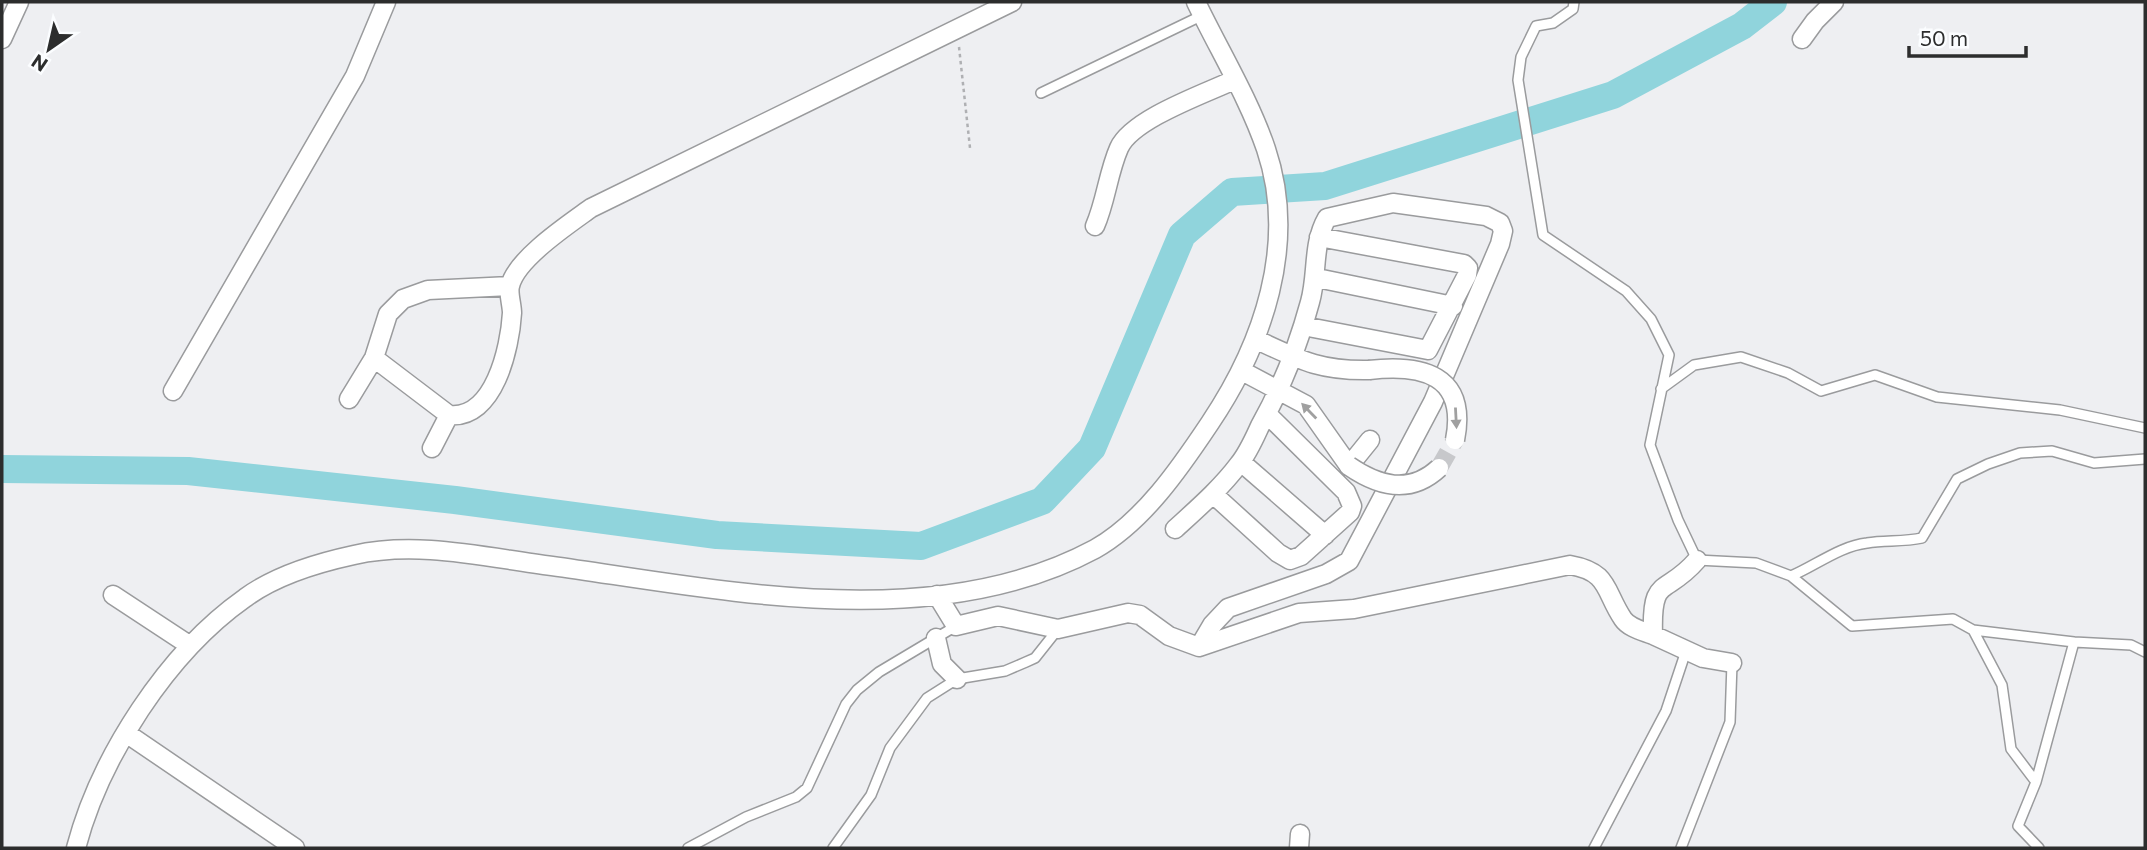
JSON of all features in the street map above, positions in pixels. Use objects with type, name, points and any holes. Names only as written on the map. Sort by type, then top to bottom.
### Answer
[{"type":"street","points":[[2,39],[19,2]]},
{"type":"street","points":[[173,391],[355,76],[386,2]]},
{"type":"street","points":[[374,358],[449,415],[470,414],[484,403],[493,388],[510,331],[510,286],[536,248],[591,208],[1012,2]]},
{"type":"street","points":[[1802,39],[1834,2]]},
{"type":"street","points":[[76,848],[99,779],[126,733],[189,645],[247,596],[292,573],[356,554],[387,550],[435,551],[745,593],[822,598],[937,595],[1018,580],[1097,547],[1133,520],[1200,439],[1242,371],[1257,340],[1272,288],[1277,245],[1277,200],[1266,150],[1198,5]]},
{"type":"street","points":[[1095,226],[1106,203],[1119,149],[1126,138],[1147,121],[1234,80]]},
{"type":"street","points":[[1175,529],[1213,494],[1241,462],[1279,391],[1295,358],[1317,278],[1319,237],[1327,218],[1393,202],[1423,204],[1486,216],[1500,223],[1503,231],[1433,402],[1349,561],[1326,574],[1228,608],[1212,625],[1199,647]]},
{"type":"street","points":[[1303,326],[1428,350],[1467,275],[1468,268],[1464,264],[1319,237]]},
{"type":"street","points":[[1317,278],[1453,306]]},
{"type":"street","points":[[349,399],[374,358],[387,314],[403,299],[428,290],[510,286]]},
{"type":"street","points":[[1257,340],[1295,358],[1336,371],[1395,367],[1425,370],[1445,385],[1457,409],[1455,440]]},
{"type":"street","points":[[1242,371],[1306,405],[1349,466],[1371,481],[1395,486],[1431,475],[1439,468]]},
{"type":"street","points":[[1213,494],[1285,558],[1301,556],[1350,512],[1351,499],[1267,414]]},
{"type":"street","points":[[432,448],[449,415]]},
{"type":"street","points":[[1349,466],[1370,440]]},
{"type":"street","points":[[1241,462],[1325,535]]},
{"type":"street","points":[[1653,635],[1652,602],[1660,589],[1685,574],[1697,559]]},
{"type":"street","points":[[937,595],[956,626],[998,616],[1058,629],[1128,613],[1140,615],[1178,641],[1199,647],[1289,615],[1354,609],[1570,565],[1586,568],[1607,585],[1623,620],[1686,651],[1732,663]]},
{"type":"street","points":[[113,595],[189,645]]},
{"type":"street","points":[[936,638],[942,664],[957,679]]},
{"type":"street","points":[[126,733],[295,848]]},
{"type":"lane","points":[[1574,2],[1573,9],[1553,23],[1536,26],[1521,57],[1518,80],[1543,235],[1626,291],[1651,319],[1669,355],[1650,445],[1678,520],[1697,559],[1756,563],[1791,576],[1852,626],[1952,619],[1973,630],[2074,642],[2131,645],[2145,652]]},
{"type":"lane","points":[[1041,93],[1198,5]]},
{"type":"lane","points":[[1661,389],[1694,365],[1741,357],[1788,373],[1821,391],[1875,374],[1937,397],[2060,410],[2145,428]]},
{"type":"lane","points":[[1791,576],[1840,551],[1866,542],[1898,543],[1922,538],[1957,478],[2020,453],[2052,451],[2094,463],[2145,459]]},
{"type":"lane","points":[[688,848],[746,817],[796,797],[807,788],[846,704],[857,690],[879,672],[956,626]]},
{"type":"lane","points":[[833,848],[871,795],[890,748],[927,698],[938,688],[957,679],[1005,671],[1026,662],[1035,657],[1058,629]]},
{"type":"lane","points":[[1973,630],[2002,684],[2011,749],[2036,782]]},
{"type":"lane","points":[[2039,848],[2018,826],[2036,782],[2074,642]]},
{"type":"lane","points":[[1594,848],[1666,711],[1686,651]]},
{"type":"lane","points":[[1681,848],[1730,722],[1732,663]]},
{"type":"path","points":[[957,29],[970,148]]},
{"type":"waterway","points":[[2,469],[188,471],[455,500],[717,535],[921,546],[1042,501],[1092,448],[1182,235],[1232,192],[1325,186],[1613,95],[1742,26],[1773,2]]},
{"type":"tunnel","points":[[1439,468],[1455,440]]}]
